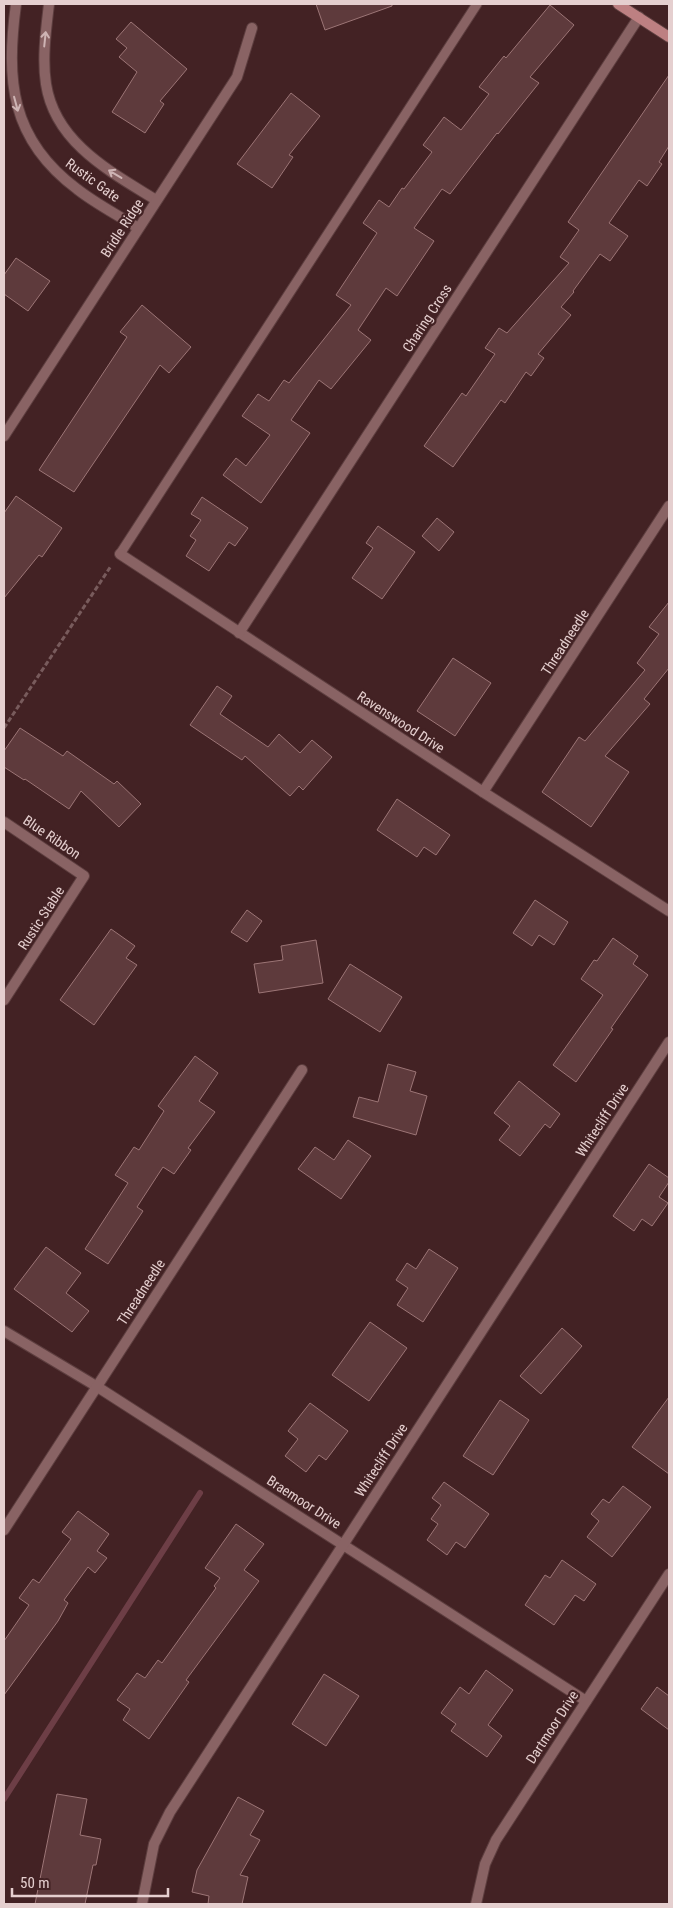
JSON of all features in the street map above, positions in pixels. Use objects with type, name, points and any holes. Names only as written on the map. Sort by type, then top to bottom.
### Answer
[{"type":"main road","points":[[618,4],[669,37]]},
{"type":"street","name":"Rustic Gate","points":[[16,4],[11,73],[16,105],[27,131],[45,159],[62,177],[78,190],[138,228]]},
{"type":"street","name":"Rustic Gate","points":[[49,4],[44,70],[47,91],[56,115],[75,143],[91,158],[156,200]]},
{"type":"street","name":"Charing Cross","points":[[239,633],[639,17]]},
{"type":"street","name":"Bridle Ridge","points":[[4,436],[237,77],[252,28]]},
{"type":"street","name":"Threadneedle","points":[[484,792],[669,506]]},
{"type":"street","name":"Ravenswood Drive","points":[[120,554],[669,911]]},
{"type":"street","name":"Blue Ribbon","points":[[4,822],[84,876]]},
{"type":"street","name":"Rustic Stable","points":[[4,1000],[84,876]]},
{"type":"street","name":"Whitecliff Drive","points":[[142,1904],[154,1844],[170,1812],[669,1042]]},
{"type":"street","name":"Threadneedle","points":[[4,1530],[302,1070]]},
{"type":"street","name":"Braemoor Drive","points":[[4,1331],[96,1386],[586,1701]]},
{"type":"street","name":"Dartmoor Drive","points":[[476,1904],[486,1864],[496,1840],[669,1574]]},
{"type":"lane","points":[[120,554],[477,4]]},
{"type":"path","points":[[4,728],[120,554]]},
{"type":"building","points":[[316,4],[392,4],[392,6],[325,30]]},
{"type":"building","points":[[550,5],[574,25],[530,77],[539,83],[450,194],[442,189],[414,228],[434,241],[397,296],[386,288],[358,330],[371,340],[331,389],[319,380],[291,420],[310,433],[261,503],[223,475],[236,458],[246,466],[270,435],[242,416],[258,394],[269,401],[284,380],[289,383],[351,305],[336,295],[377,233],[363,223],[379,200],[389,207],[402,188],[404,189],[432,152],[423,145],[444,117],[461,130],[489,94],[479,87]]},
{"type":"building","points":[[131,22],[187,69],[160,101],[164,104],[145,133],[112,112],[137,72],[119,57],[127,48],[116,39]]},
{"type":"building","points":[[669,75],[669,146],[659,162],[662,164],[647,186],[639,180],[609,223],[628,236],[610,261],[600,254],[574,292],[561,307],[571,315],[538,354],[544,358],[531,376],[526,372],[505,403],[501,400],[453,467],[424,446],[462,393],[466,396],[495,354],[485,348],[499,328],[507,333],[569,263],[560,257],[579,230],[568,222]]},
{"type":"building","points":[[291,93],[320,116],[289,155],[293,157],[272,188],[237,164]]},
{"type":"building","points":[[16,258],[50,281],[28,311],[4,294],[4,275]]},
{"type":"building","points":[[142,305],[191,347],[169,373],[160,365],[74,492],[39,470],[127,337],[120,332]]},
{"type":"building","points":[[16,496],[62,528],[42,557],[39,555],[4,598],[4,513]]},
{"type":"building","points":[[202,497],[248,528],[235,546],[229,542],[209,571],[186,556],[196,540],[190,536],[201,520],[191,514]]},
{"type":"building","points":[[437,518],[454,532],[439,551],[422,536]]},
{"type":"building","points":[[378,526],[415,552],[382,599],[352,578],[373,548],[366,543]]},
{"type":"building","points":[[669,602],[669,668],[644,699],[650,704],[605,756],[629,772],[591,827],[542,792],[579,737],[585,741],[645,670],[637,663],[659,634],[649,627]]},
{"type":"building","points":[[453,658],[491,683],[455,736],[417,711]]},
{"type":"building","points":[[217,686],[232,696],[220,714],[268,747],[279,734],[300,753],[312,740],[332,757],[303,790],[299,786],[290,796],[245,756],[242,760],[190,725]]},
{"type":"building","points":[[20,728],[63,756],[67,751],[114,784],[117,781],[141,804],[119,827],[81,791],[69,809],[4,767],[4,751]]},
{"type":"building","points":[[397,799],[450,835],[436,855],[424,847],[417,857],[377,830]]},
{"type":"building","points":[[535,900],[568,922],[554,945],[539,935],[532,946],[513,933]]},
{"type":"building","points":[[247,910],[262,921],[247,942],[231,932]]},
{"type":"building","points":[[111,929],[135,946],[126,958],[137,965],[94,1025],[60,1000]]},
{"type":"building","points":[[613,938],[638,956],[633,964],[648,975],[576,1082],[553,1065],[603,995],[581,979],[594,960],[597,961]]},
{"type":"building","points":[[316,940],[323,983],[259,993],[254,964],[283,960],[281,946]]},
{"type":"building","points":[[350,964],[402,997],[380,1032],[328,999]]},
{"type":"building","points":[[195,1056],[218,1073],[199,1101],[215,1112],[188,1148],[191,1150],[174,1174],[163,1167],[137,1207],[143,1211],[108,1264],[85,1249],[128,1183],[115,1175],[134,1147],[139,1150],[164,1111],[158,1106]]},
{"type":"building","points":[[388,1064],[416,1072],[410,1091],[427,1096],[416,1135],[353,1117],[359,1097],[378,1102]]},
{"type":"building","points":[[519,1081],[560,1114],[550,1128],[545,1124],[520,1156],[499,1140],[510,1126],[494,1113]]},
{"type":"building","points":[[348,1140],[371,1156],[341,1199],[298,1169],[315,1147],[334,1160]]},
{"type":"building","points":[[649,1164],[669,1178],[669,1182],[659,1197],[668,1203],[652,1226],[642,1219],[634,1231],[613,1216]]},
{"type":"building","points":[[46,1247],[81,1273],[66,1293],[89,1311],[72,1332],[14,1289]]},
{"type":"building","points":[[429,1249],[458,1268],[423,1322],[397,1305],[408,1288],[396,1280],[407,1263],[416,1269]]},
{"type":"building","points":[[370,1322],[407,1348],[369,1401],[332,1375]]},
{"type":"building","points":[[562,1328],[582,1346],[541,1394],[520,1376]]},
{"type":"building","points":[[669,1397],[669,1474],[632,1447]]},
{"type":"building","points":[[500,1400],[529,1420],[493,1475],[463,1456]]},
{"type":"building","points":[[310,1403],[348,1431],[326,1460],[319,1455],[306,1472],[285,1456],[298,1439],[288,1431]]},
{"type":"building","points":[[444,1482],[489,1514],[465,1548],[456,1542],[447,1555],[427,1540],[438,1524],[431,1519],[441,1505],[432,1498]]},
{"type":"building","points":[[623,1486],[651,1507],[612,1557],[587,1537],[599,1521],[591,1514],[603,1499],[609,1503]]},
{"type":"building","points":[[78,1511],[109,1534],[97,1551],[107,1558],[95,1573],[88,1567],[64,1600],[68,1603],[58,1621],[4,1695],[4,1641],[29,1605],[19,1598],[33,1579],[39,1583],[71,1539],[62,1532]]},
{"type":"building","points":[[236,1524],[264,1544],[244,1570],[259,1581],[186,1680],[189,1682],[149,1739],[123,1720],[130,1709],[117,1700],[137,1673],[145,1678],[158,1660],[162,1663],[216,1588],[214,1586],[220,1578],[205,1568]]},
{"type":"building","points":[[562,1560],[596,1584],[584,1601],[575,1595],[554,1625],[525,1605],[545,1575],[550,1578]]},
{"type":"building","points":[[486,1670],[513,1690],[488,1725],[502,1736],[487,1757],[451,1731],[456,1724],[441,1713],[460,1687],[469,1694]]},
{"type":"building","points":[[324,1674],[359,1696],[326,1746],[292,1724]]},
{"type":"building","points":[[657,1687],[669,1696],[669,1730],[641,1709]]},
{"type":"building","points":[[57,1794],[87,1799],[80,1835],[101,1839],[96,1865],[93,1865],[85,1904],[35,1904]]},
{"type":"building","points":[[238,1797],[264,1811],[250,1835],[260,1840],[240,1875],[248,1877],[242,1904],[208,1904],[209,1896],[192,1892],[197,1870]]},
{"type":"waterway","points":[[4,1799],[200,1493]]}]
